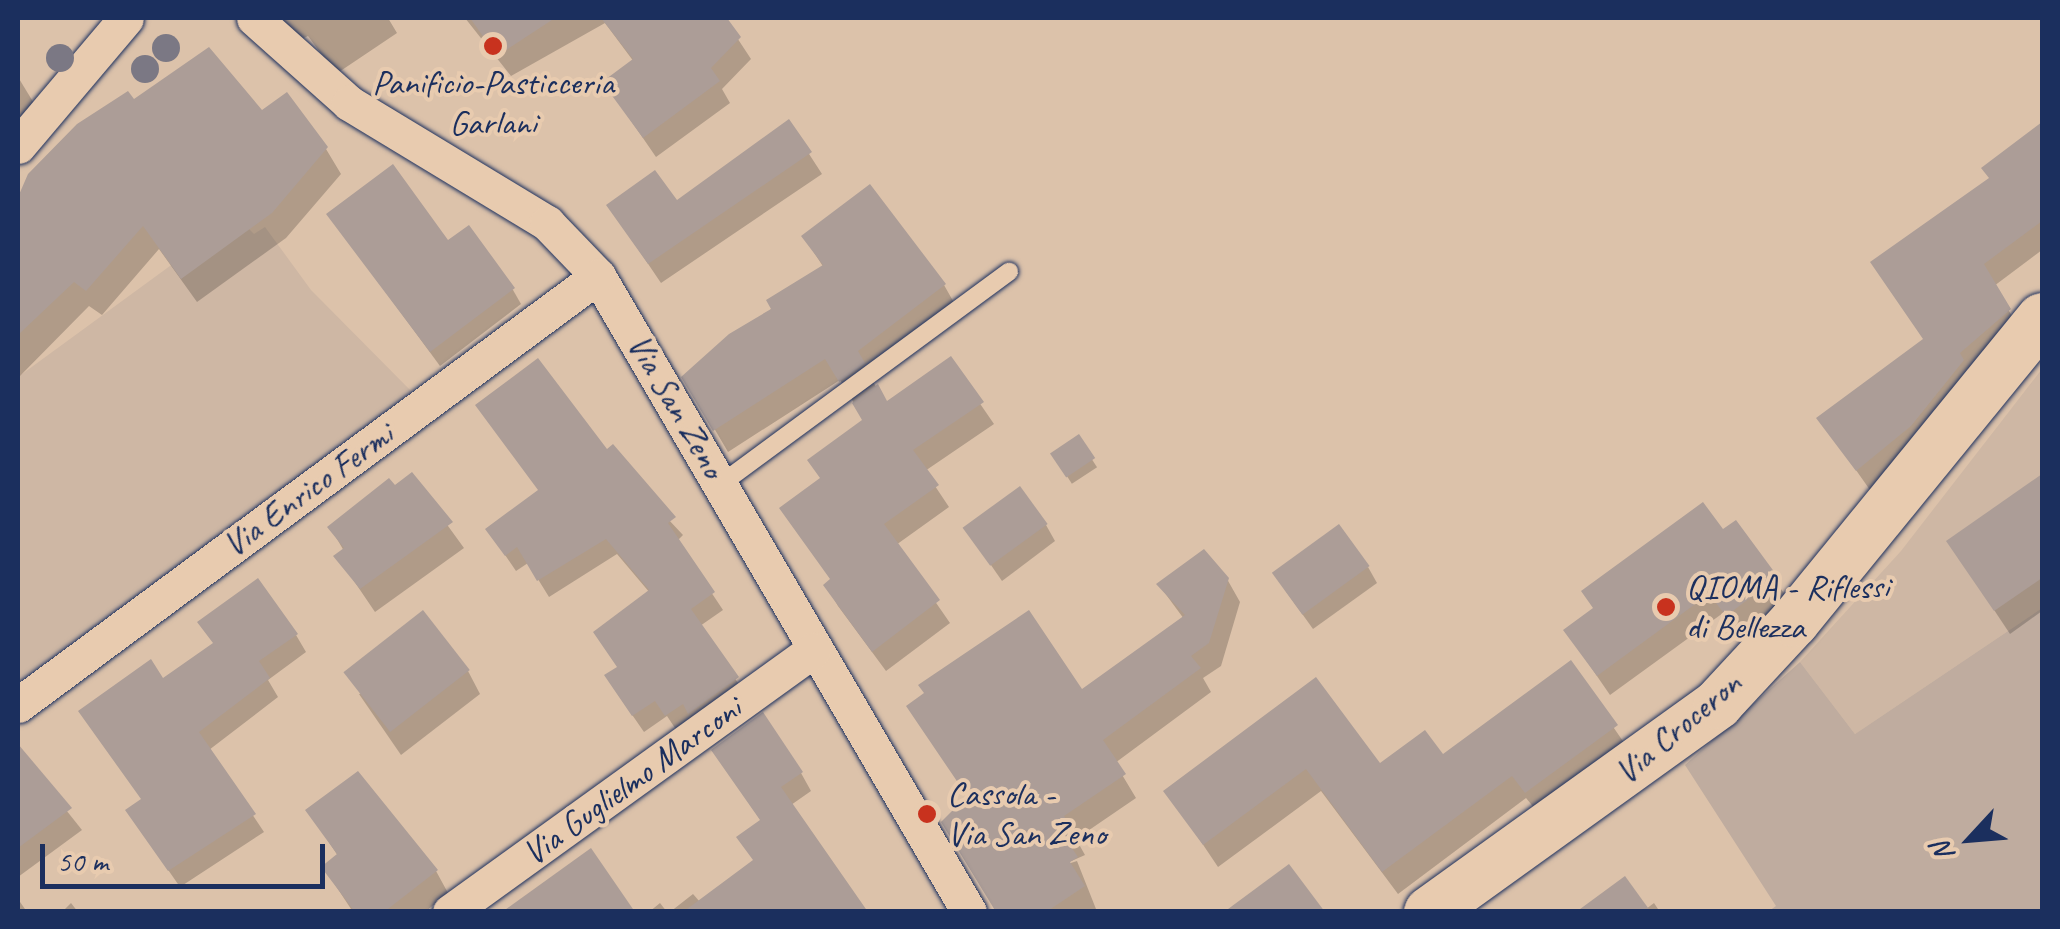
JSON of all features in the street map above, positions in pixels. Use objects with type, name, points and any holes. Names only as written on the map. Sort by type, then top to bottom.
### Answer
[{"type":"street","points":[[18,146],[126,18]]},
{"type":"street","name":"Via San Zeno","points":[[254,18],[349,103],[547,223],[598,276],[968,912]]},
{"type":"street","name":"Via Enrico Fermi","points":[[18,704],[598,276]]},
{"type":"street","name":"Via Croceron","points":[[1429,912],[1718,704],[1794,622],[2042,318]]},
{"type":"street","name":"Via Guglielmo Marconi","points":[[450,912],[814,650]]},
{"type":"lane","points":[[721,484],[1009,272]]},
{"type":"shaded area","points":[[237,217],[254,234],[265,227],[311,290],[417,397],[18,696],[18,377]]},
{"type":"shaded area","points":[[2042,369],[2042,608],[1855,734],[1800,662],[1901,551]]},
{"type":"shaded area","points":[[2042,608],[2042,911],[1769,911],[1776,906],[1685,765],[1800,662],[1855,734]]},
{"type":"building","points":[[470,18],[555,18],[497,56]]},
{"type":"building","points":[[601,18],[727,18],[741,37],[711,68],[720,81],[643,138],[602,82],[633,59]]},
{"type":"building","points":[[209,47],[262,110],[287,92],[328,147],[272,213],[181,279],[143,226],[86,291],[74,282],[18,335],[18,197],[28,174],[77,124],[128,91],[134,99]]},
{"type":"building","points":[[789,119],[812,152],[648,264],[606,205],[655,170],[677,200]]},
{"type":"building","points":[[2042,122],[2042,221],[1984,264],[2011,309],[1960,353],[1964,360],[1911,426],[1856,471],[1816,418],[1923,339],[1870,262],[1989,178],[1981,168]]},
{"type":"building","points":[[393,164],[448,240],[469,225],[515,288],[430,352],[326,214]]},
{"type":"building","points":[[870,184],[946,284],[858,351],[865,363],[839,382],[825,359],[713,431],[681,377],[729,334],[771,309],[766,300],[823,265],[801,236]]},
{"type":"building","points":[[951,356],[984,402],[913,450],[939,485],[884,524],[940,600],[872,652],[823,585],[830,579],[779,508],[820,478],[807,460],[862,420],[852,403],[878,384],[887,401]]},
{"type":"building","points":[[538,358],[607,449],[613,444],[676,517],[668,523],[715,592],[691,609],[739,677],[688,714],[683,704],[665,716],[655,701],[632,716],[604,675],[617,667],[593,632],[649,590],[606,539],[537,581],[517,547],[505,556],[485,529],[538,490],[475,405]]},
{"type":"building","points":[[1079,434],[1095,458],[1066,478],[1050,454]]},
{"type":"building","points":[[412,472],[453,522],[360,589],[333,556],[344,548],[327,527],[389,478],[395,485]]},
{"type":"building","points":[[2042,474],[2042,578],[1994,611],[1946,541]]},
{"type":"building","points":[[1020,486],[1048,524],[990,566],[963,528]]},
{"type":"building","points":[[1703,502],[1723,529],[1736,520],[1778,577],[1726,616],[1709,594],[1597,676],[1563,630],[1593,608],[1581,591]]},
{"type":"building","points":[[1339,524],[1370,566],[1302,615],[1272,573]]},
{"type":"building","points":[[1204,549],[1229,578],[1209,643],[1191,656],[1201,668],[1103,740],[1126,774],[1064,816],[1075,832],[1065,838],[1078,857],[1070,862],[1085,886],[1046,912],[996,912],[941,822],[967,796],[906,706],[924,693],[918,685],[1029,610],[1082,689],[1185,615],[1156,584]]},
{"type":"building","points":[[258,578],[298,634],[259,661],[270,678],[199,732],[256,814],[168,871],[125,810],[141,799],[78,711],[151,659],[163,678],[213,643],[197,622]]},
{"type":"building","points":[[423,610],[470,670],[390,732],[343,672]]},
{"type":"building","points":[[1571,660],[1618,725],[1525,793],[1512,776],[1382,872],[1306,769],[1203,845],[1163,791],[1316,677],[1380,763],[1425,730],[1443,754]]},
{"type":"building","points":[[763,712],[803,772],[781,787],[868,912],[683,912],[753,860],[736,837],[760,820],[711,750]]},
{"type":"building","points":[[18,744],[72,808],[18,848]]},
{"type":"building","points":[[358,771],[438,870],[384,912],[355,912],[321,867],[337,854],[305,810]]},
{"type":"building","points":[[591,848],[635,912],[502,912]]},
{"type":"building","points":[[1289,864],[1325,912],[1224,912]]},
{"type":"building","points":[[1625,876],[1651,912],[1576,912]]},
{"type":"place","name":"Panificio-Pasticceria Garlani","points":[[493,46]]},
{"type":"place","name":"QIOMA - Riflessi di Bellezza","points":[[1666,607]]},
{"type":"place","name":"Cassola - Via San Zeno","points":[[927,814]]}]
